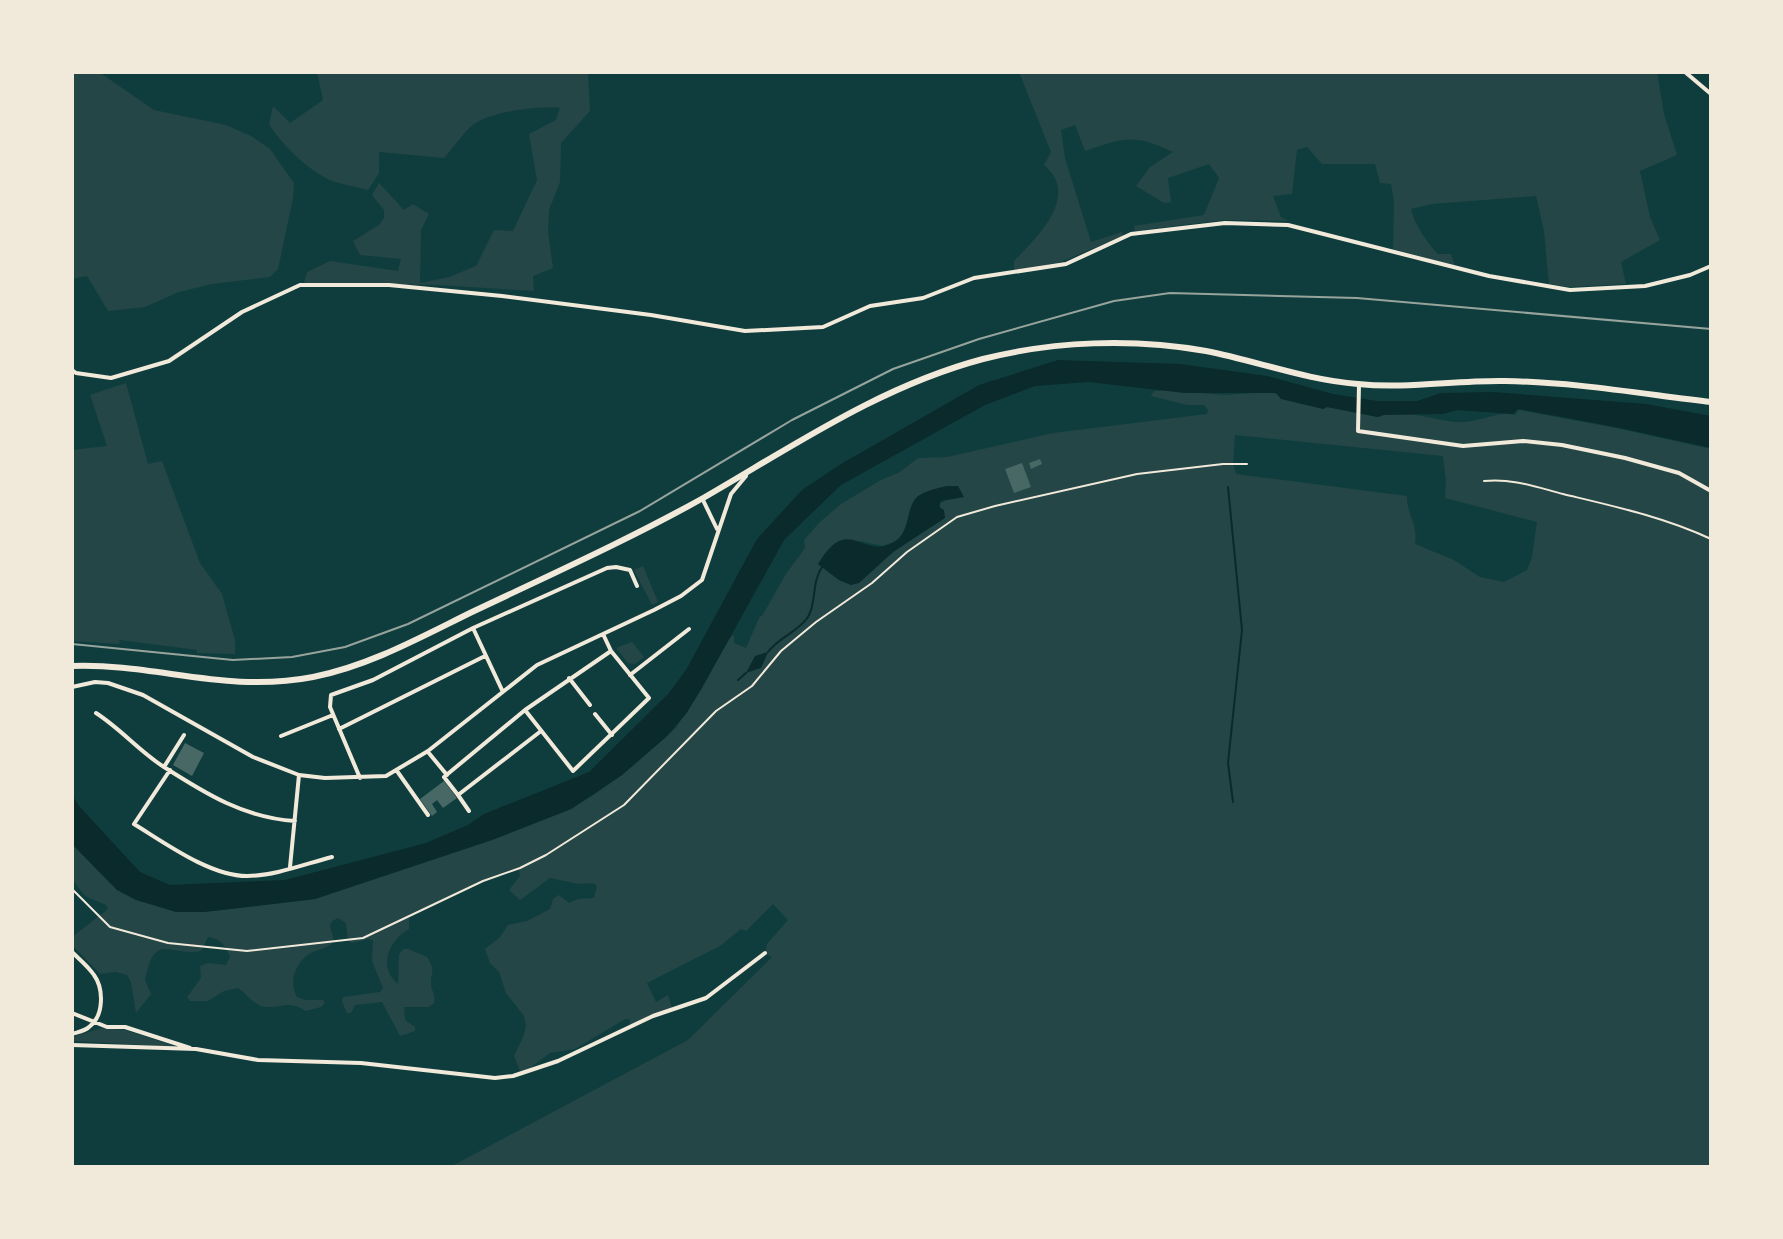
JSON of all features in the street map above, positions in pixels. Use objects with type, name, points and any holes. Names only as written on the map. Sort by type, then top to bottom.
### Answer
[{"type":"main road","points":[[72,666],[239,683],[288,681],[334,673],[381,656],[702,498],[849,413],[923,378],[988,358],[1048,347],[1097,344],[1207,351],[1315,378],[1359,385],[1501,381],[1547,383],[1711,402]]},
{"type":"street","points":[[1685,72],[1711,94]]},
{"type":"street","points":[[72,370],[111,378],[169,361],[242,312],[300,285],[389,285],[502,296],[651,315],[745,331],[823,327],[870,306],[923,298],[974,278],[1066,264],[1131,234],[1225,223],[1288,225],[1489,276],[1570,290],[1645,286],[1690,275],[1711,266]]},
{"type":"street","points":[[1359,385],[1358,431],[1463,446],[1523,441],[1562,445],[1679,473],[1711,491]]},
{"type":"street","points":[[72,687],[95,682],[108,683],[143,695],[253,757],[299,775],[386,776],[428,751],[502,690],[549,659],[681,596],[702,580],[731,494],[751,468]]},
{"type":"street","points":[[702,498],[718,531]]},
{"type":"street","points":[[360,778],[330,707],[331,695],[373,680],[473,628],[607,568],[630,570],[637,586]]},
{"type":"street","points":[[473,628],[502,690]]},
{"type":"street","points":[[630,675],[689,629]]},
{"type":"street","points":[[525,710],[573,771],[612,735],[649,698],[611,651],[603,634]]},
{"type":"street","points":[[445,776],[525,710],[611,651]]},
{"type":"street","points":[[339,729],[485,656]]},
{"type":"street","points":[[569,678],[590,705]]},
{"type":"street","points":[[96,713],[118,727],[164,767],[206,794],[242,811],[295,821]]},
{"type":"street","points":[[595,714],[612,735]]},
{"type":"street","points":[[281,736],[333,715]]},
{"type":"street","points":[[458,795],[541,731]]},
{"type":"street","points":[[164,767],[184,735]]},
{"type":"street","points":[[428,751],[469,811]]},
{"type":"street","points":[[170,770],[134,824],[184,854],[225,872],[250,876],[332,857]]},
{"type":"street","points":[[397,771],[428,815]]},
{"type":"street","points":[[290,867],[299,775]]},
{"type":"street","points":[[72,952],[95,975],[100,988],[99,1014],[87,1029],[72,1034]]},
{"type":"street","points":[[72,1013],[107,1027],[140,1031],[196,1049],[258,1060],[361,1063],[495,1078],[513,1076],[558,1061],[653,1016],[706,998],[765,953]]},
{"type":"street","points":[[72,1045],[196,1049]]},
{"type":"path","points":[[72,889],[110,927],[168,943],[247,951],[363,938],[483,881],[533,862],[624,805],[716,711],[752,686],[781,651],[872,583],[907,552],[957,517],[1137,474],[1247,464]]},
{"type":"path","points":[[1484,481],[1501,479],[1637,512],[1711,539]]},
{"type":"shaded area","points":[[72,72],[99,72],[154,110],[226,125],[270,149],[294,183],[278,269],[270,277],[212,284],[179,292],[145,307],[108,311],[87,276],[72,279]]},
{"type":"shaded area","points":[[317,72],[588,72],[590,111],[561,143],[560,182],[549,210],[548,232],[553,268],[533,276],[534,291],[438,285],[304,283],[307,272],[330,261],[398,271],[401,259],[360,255],[353,241],[379,225],[384,218],[384,210],[372,195],[379,183],[404,210],[413,204],[429,214],[421,230],[420,283],[449,277],[476,266],[494,230],[513,231],[537,180],[529,134],[556,120],[560,108],[516,110],[482,119],[444,158],[379,152],[379,173],[368,190],[335,182],[313,170],[288,148],[269,124],[273,106],[290,123],[323,100]]},
{"type":"shaded area","points":[[1019,72],[1657,72],[1664,114],[1677,155],[1640,171],[1650,217],[1660,240],[1621,262],[1626,284],[1570,287],[1549,284],[1544,231],[1536,196],[1432,204],[1411,209],[1430,244],[1438,254],[1451,254],[1455,266],[1393,249],[1394,201],[1391,184],[1380,183],[1375,164],[1322,164],[1307,147],[1297,150],[1292,194],[1273,196],[1281,217],[1288,221],[1224,220],[1135,231],[1134,226],[1204,215],[1219,178],[1209,164],[1168,178],[1171,202],[1164,203],[1136,186],[1150,167],[1173,152],[1138,140],[1109,143],[1085,151],[1075,125],[1061,130],[1065,158],[1091,242],[1122,232],[1123,236],[1058,263],[1014,270],[1014,261],[1052,216],[1058,190],[1054,177],[1044,165],[1051,152]]},
{"type":"shaded area","points":[[1058,360],[1180,364],[1267,376],[1333,394],[1377,401],[1417,401],[1441,393],[1493,392],[1646,404],[1711,416],[1711,448],[1518,409],[1513,414],[1457,410],[1443,414],[1378,417],[1327,407],[1323,409],[1281,399],[1276,393],[1185,393],[1088,382],[1035,386],[985,405],[841,485],[784,540],[686,714],[666,737],[622,775],[571,809],[492,840],[315,899],[204,912],[176,912],[136,900],[117,890],[72,844],[72,795],[140,872],[170,885],[285,880],[426,843],[468,825],[484,814],[589,772],[669,693],[686,670],[757,539],[802,490],[841,464],[979,385]]},
{"type":"shaded area","points":[[126,383],[148,464],[162,461],[200,563],[222,594],[235,640],[235,654],[197,653],[197,650],[120,640],[119,644],[72,641],[72,450],[107,446],[90,395]]},
{"type":"shaded area","points":[[1154,391],[1224,395],[1270,392],[1323,409],[1327,407],[1377,417],[1409,414],[1455,422],[1515,415],[1519,410],[1711,449],[1711,1167],[450,1167],[688,1040],[772,957],[765,953],[767,944],[788,920],[773,904],[746,931],[741,929],[720,946],[647,983],[656,1002],[668,995],[672,1008],[629,1027],[630,1019],[625,1019],[575,1049],[550,1053],[530,1068],[520,1071],[514,1056],[524,1035],[524,1016],[506,993],[499,972],[490,963],[485,949],[500,937],[508,925],[527,921],[550,909],[553,899],[559,895],[569,903],[594,898],[597,886],[593,883],[579,884],[550,878],[520,900],[509,890],[520,876],[519,869],[483,881],[409,916],[409,929],[396,940],[388,954],[388,970],[398,984],[399,955],[403,949],[427,957],[432,968],[434,1003],[429,1007],[404,1007],[405,1020],[415,1027],[415,1031],[400,1036],[382,1002],[355,1005],[351,1013],[347,1013],[343,997],[380,992],[383,988],[372,961],[373,940],[352,943],[348,940],[346,923],[338,918],[330,926],[334,941],[306,956],[296,970],[293,986],[297,997],[323,1000],[325,1003],[306,1011],[290,1005],[262,1006],[238,988],[224,991],[208,1001],[190,1001],[187,997],[201,978],[200,966],[208,963],[226,965],[230,957],[222,943],[208,937],[201,951],[165,949],[153,955],[145,980],[151,994],[136,1013],[127,975],[116,972],[100,974],[72,945],[72,937],[108,909],[106,905],[85,896],[72,879],[72,844],[117,890],[204,912],[315,899],[492,840],[571,809],[622,775],[676,728],[732,635],[734,643],[746,648],[760,616],[805,548],[804,540],[841,504],[900,472],[918,458],[947,457],[1053,433],[1207,414],[1204,405],[1187,405],[1151,396]],"holes":[[[1235,435],[1443,456],[1445,498],[1537,522],[1527,570],[1504,582],[1480,577],[1454,560],[1415,544],[1407,496],[1236,474],[1233,464]],[[947,486],[957,499],[950,498],[939,504],[945,518],[904,544],[857,582],[851,585],[839,580],[818,564],[860,541],[882,546],[894,542],[902,536],[918,496]]]},
{"type":"shaded area","points":[[947,486],[958,486],[964,497],[941,501],[939,507],[944,510],[945,518],[893,552],[859,583],[851,585],[839,580],[818,564],[838,541],[847,539],[873,546],[894,542],[906,527],[917,497]]},
{"type":"shaded area","points":[[643,566],[658,602],[652,605],[634,570]]},
{"type":"shaded area","points":[[632,642],[644,657],[635,664],[628,663],[616,648]]},
{"type":"shaded area","points":[[768,652],[761,668],[746,673],[755,656]]},
{"type":"shaded area","points":[[102,1028],[125,1030],[178,1047],[72,1041],[72,1037]]},
{"type":"building","points":[[1040,459],[1042,464],[1031,469],[1029,463]]},
{"type":"building","points":[[1022,463],[1031,487],[1014,493],[1005,469]]},
{"type":"building","points":[[185,743],[204,753],[192,776],[173,765]]},
{"type":"building","points":[[444,781],[457,798],[443,808],[437,800],[432,804],[437,812],[432,816],[420,799]]},
{"type":"waterway","points":[[1228,487],[1242,630],[1228,763],[1233,802]]},
{"type":"waterway","points":[[768,652],[808,617],[822,567]]},
{"type":"waterway","points":[[738,680],[746,673]]},
{"type":"railway","points":[[72,644],[233,660],[292,657],[345,647],[408,624],[640,511],[792,420],[893,369],[979,339],[1114,301],[1170,293],[1357,298],[1711,329]]}]
